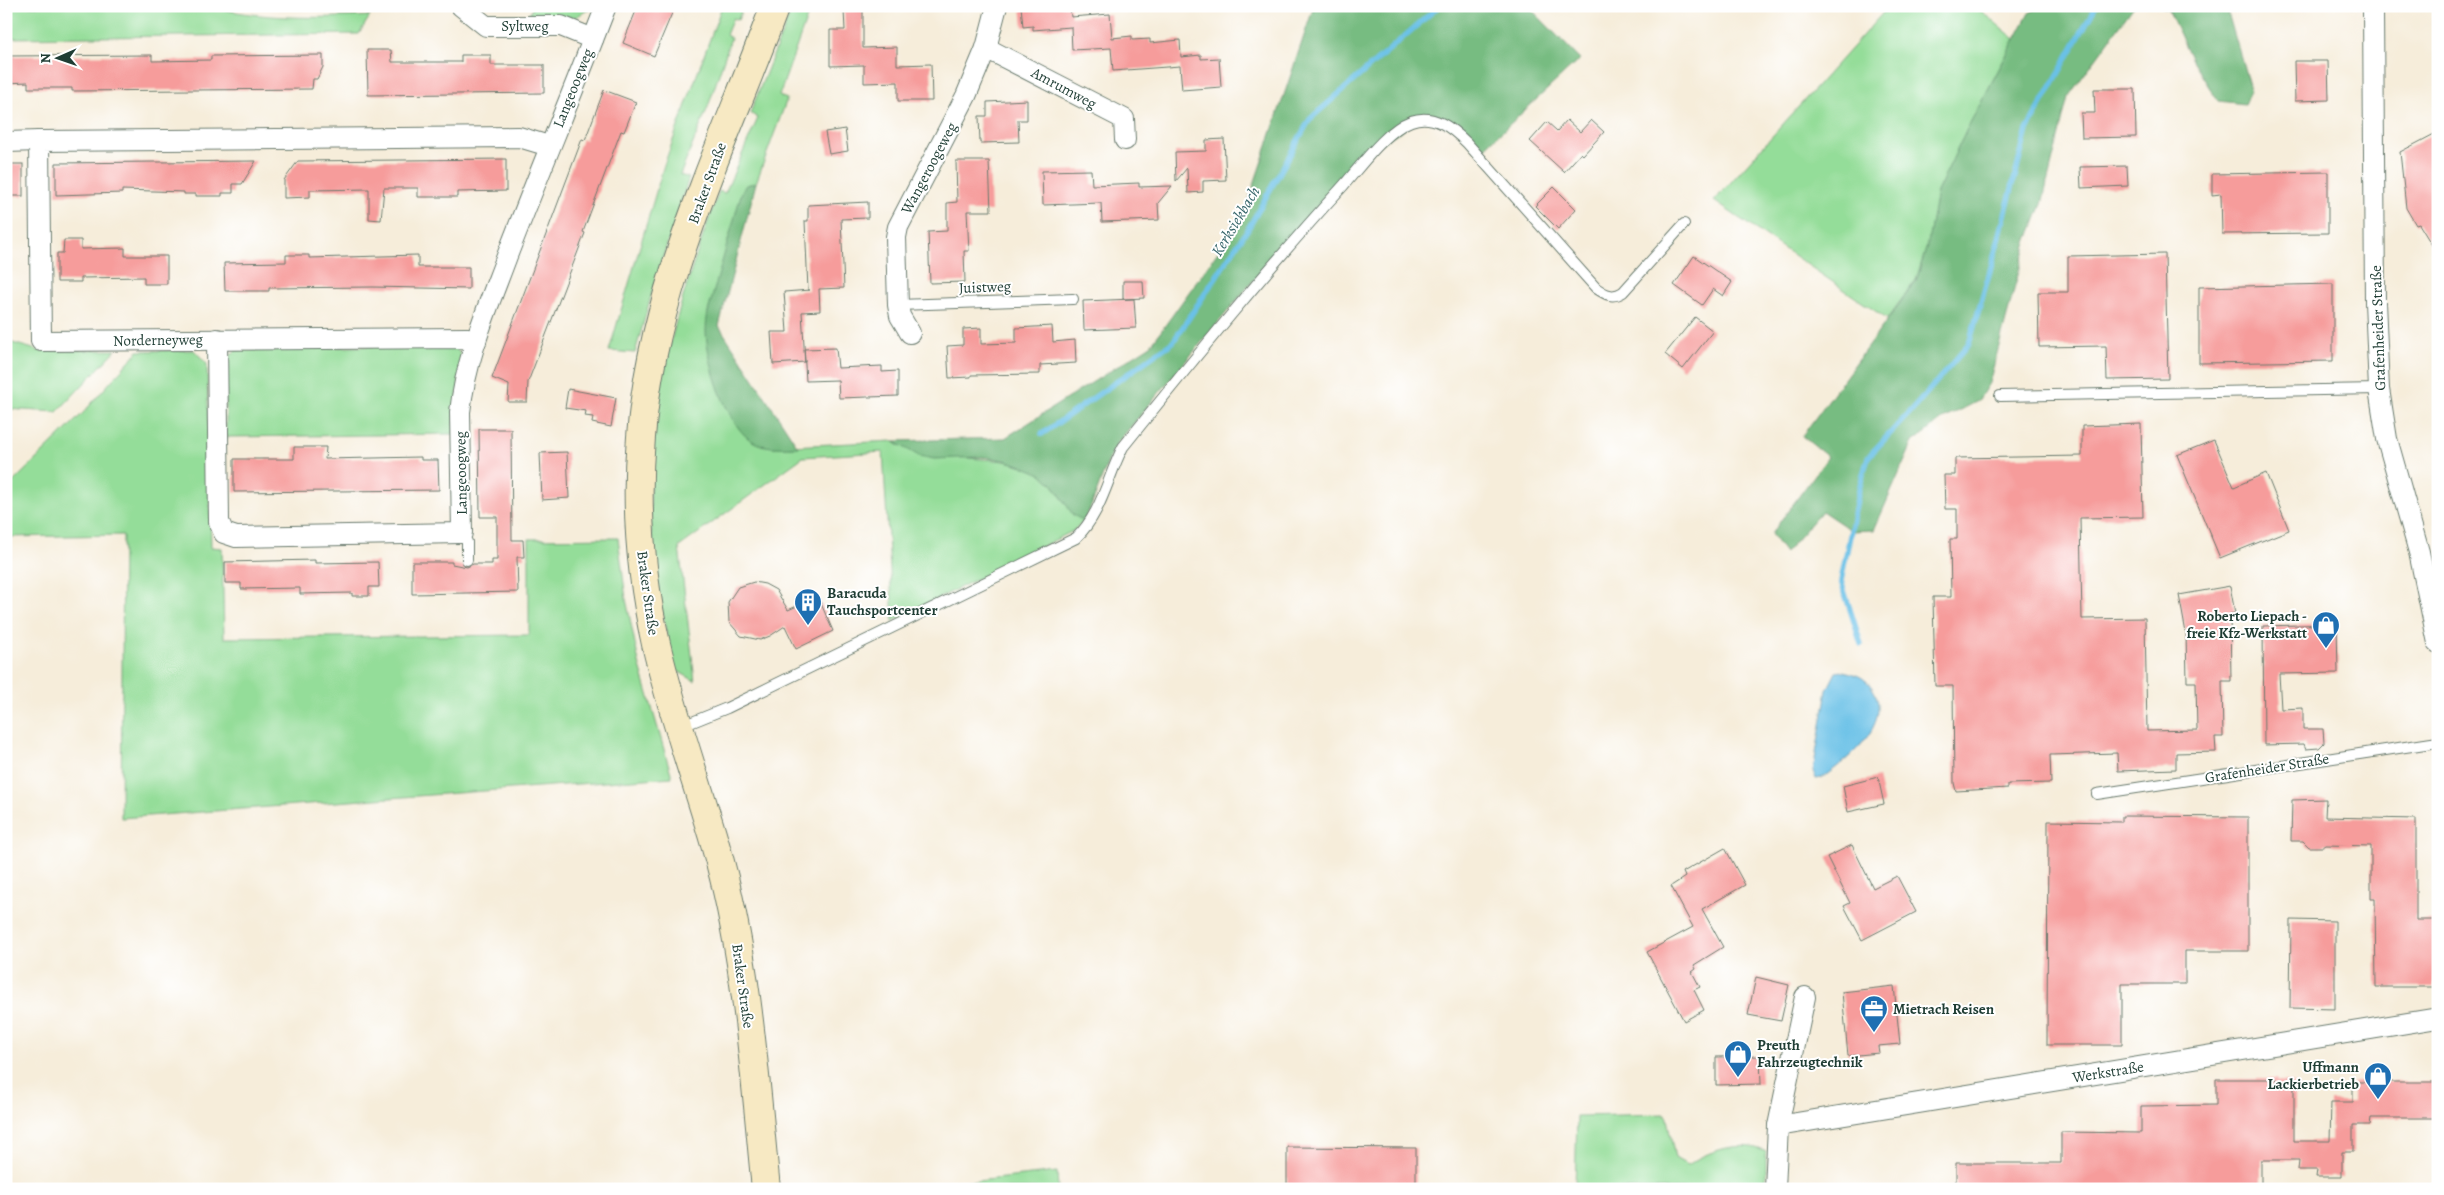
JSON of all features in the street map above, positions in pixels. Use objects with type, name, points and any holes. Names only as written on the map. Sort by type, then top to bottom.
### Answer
[{"type":"main road","name":"Braker Straße","points":[[766,1189],[749,1023],[737,941],[720,862],[656,643],[642,554],[639,503],[640,438],[648,378],[667,294],[707,177],[775,6]]},
{"type":"street","name":"Syltweg","points":[[461,6],[486,26],[560,26],[593,39]]},
{"type":"street","name":"Langeoogweg","points":[[217,339],[219,522],[224,533],[236,537],[462,533],[460,412],[462,393],[476,340],[549,146],[606,6]]},
{"type":"street","name":"Wangeroogeweg","points":[[910,333],[900,316],[898,305],[896,237],[898,227],[950,128],[986,48],[997,6]]},
{"type":"street","name":"Grafenheider Straße","points":[[2373,6],[2375,302],[2379,389],[2387,439],[2419,552],[2438,643]]},
{"type":"street","name":"Amrumweg","points":[[986,48],[1124,119],[1125,140]]},
{"type":"street","points":[[6,142],[519,137],[549,146]]},
{"type":"street","name":"Norderneyweg","points":[[39,141],[41,342],[217,339],[468,338],[476,340]]},
{"type":"street","points":[[1775,1189],[1778,1126],[1805,996]]},
{"type":"street","name":"Werkstraße","points":[[1778,1126],[2438,1018]]},
{"type":"lane","points":[[679,727],[727,708],[1076,538],[1088,526],[1099,508],[1111,470],[1122,447],[1288,247],[1377,148],[1397,129],[1411,121],[1434,120],[1450,126],[1596,288],[1604,294],[1611,296],[1622,292],[1684,224]]},
{"type":"lane","name":"Juistweg","points":[[898,305],[1073,299]]},
{"type":"lane","points":[[2000,396],[2379,389]]},
{"type":"lane","points":[[462,533],[467,542],[467,560]]},
{"type":"lane","name":"Grafenheider Straße","points":[[2097,794],[2438,742]]},
{"type":"green space","points":[[6,6],[209,6],[229,11],[269,16],[370,16],[359,34],[6,38]]},
{"type":"green space","points":[[533,6],[594,6],[576,17],[528,18]]},
{"type":"green space","points":[[722,6],[743,6],[738,20],[733,18],[726,35],[731,38],[708,107],[680,175],[689,178],[657,275],[635,353],[609,351],[664,165]]},
{"type":"green space","points":[[793,6],[811,6],[779,96],[787,99],[756,183],[746,185],[708,312],[771,447],[893,441],[898,445],[959,457],[1011,462],[1041,474],[1053,485],[1072,511],[1084,521],[1073,531],[893,621],[883,452],[803,457],[679,547],[695,681],[674,669],[662,612],[653,554],[652,458],[657,413],[675,325],[703,236],[719,191],[725,193],[758,118],[750,113]]},
{"type":"green space","points":[[1314,6],[1531,6],[1530,8],[1580,59],[1481,151],[1453,122],[1427,114],[1368,152],[1284,244],[1118,442],[1108,461],[1084,521],[1073,515],[1054,486],[1041,474],[1022,466],[1004,460],[982,457],[934,459],[919,456],[893,441],[1005,438],[1151,345],[1243,217]]},
{"type":"green space","points":[[1889,6],[1975,6],[2015,39],[1969,125],[1937,192],[1928,243],[1916,280],[1887,319],[1714,201]]},
{"type":"green space","points":[[2042,6],[2134,6],[2068,97],[2042,204],[2026,245],[1989,383],[1978,401],[1941,420],[1913,442],[1874,530],[1852,531],[1822,511],[1785,553],[1771,534],[1828,457],[1802,436],[1916,281],[1928,243],[1937,192],[1969,125],[2029,13]]},
{"type":"green space","points":[[2160,6],[2226,6],[2251,92],[2245,104],[2218,101],[2192,60],[2168,9]]},
{"type":"green space","points":[[756,183],[719,326],[798,447],[766,446],[756,443],[736,425],[721,394],[707,344],[708,312],[742,191],[746,185]]},
{"type":"green space","points":[[6,341],[40,351],[116,350],[57,412],[6,409]]},
{"type":"green space","points":[[454,344],[461,356],[454,434],[226,437],[226,371],[228,358],[236,350]]},
{"type":"green space","points":[[194,350],[207,364],[211,547],[222,548],[224,638],[529,635],[529,539],[618,538],[626,599],[639,663],[672,777],[121,818],[123,535],[6,537],[6,489],[83,413],[138,351]]},
{"type":"green space","points":[[1666,1114],[1675,1158],[1687,1165],[1705,1155],[1725,1148],[1757,1148],[1766,1152],[1766,1189],[1575,1189],[1577,1116]]},
{"type":"green space","points":[[1057,1172],[1058,1189],[924,1189],[924,1187]]},
{"type":"water","points":[[1843,671],[1861,677],[1874,691],[1878,704],[1877,717],[1872,729],[1854,752],[1822,778],[1816,779],[1813,771],[1827,690],[1836,672]]},
{"type":"building","points":[[638,6],[675,6],[654,56],[623,43]]},
{"type":"building","points":[[1021,6],[1070,6],[1071,17],[1110,14],[1112,38],[1132,36],[1132,40],[1150,39],[1150,43],[1180,40],[1181,57],[1201,55],[1201,59],[1219,58],[1221,87],[1182,90],[1180,66],[1113,71],[1111,48],[1072,50],[1071,27],[1033,30],[1033,26],[1023,27]]},
{"type":"building","points":[[863,10],[863,48],[897,47],[897,65],[931,64],[932,101],[898,101],[898,82],[864,83],[864,65],[830,66],[830,30],[845,30],[844,11]]},
{"type":"building","points":[[367,50],[391,50],[392,62],[461,62],[461,55],[491,55],[491,65],[544,65],[544,93],[368,95]]},
{"type":"building","points":[[152,55],[152,61],[211,60],[211,56],[323,55],[323,67],[317,79],[313,79],[312,89],[72,91],[72,88],[28,88],[28,82],[6,83],[6,56]]},
{"type":"building","points":[[2294,61],[2328,61],[2329,100],[2295,101]]},
{"type":"building","points":[[2094,89],[2135,89],[2136,137],[2082,138],[2081,113],[2095,113]]},
{"type":"building","points":[[604,90],[636,102],[624,132],[621,131],[583,232],[585,233],[528,382],[527,402],[508,402],[509,385],[492,378],[582,139],[585,140]]},
{"type":"building","points":[[1027,100],[1027,120],[1018,120],[1019,142],[980,143],[979,116],[987,116],[987,102]]},
{"type":"building","points":[[1567,120],[1580,132],[1591,120],[1604,132],[1564,172],[1530,141],[1547,122],[1557,131]]},
{"type":"building","points":[[845,129],[848,151],[829,154],[825,132]]},
{"type":"building","points":[[2438,132],[2438,255],[2419,224],[2416,225],[2406,208],[2400,152]]},
{"type":"building","points":[[1224,139],[1226,180],[1203,181],[1203,192],[1188,193],[1187,168],[1176,181],[1175,152],[1206,151],[1206,140]]},
{"type":"building","points":[[506,159],[506,191],[457,192],[457,197],[418,197],[418,188],[384,188],[381,220],[369,219],[369,189],[310,190],[310,197],[284,198],[284,180],[298,161]]},
{"type":"building","points":[[256,161],[242,184],[233,184],[233,193],[222,193],[222,196],[196,196],[196,194],[184,194],[184,192],[122,190],[122,193],[56,195],[56,163]]},
{"type":"building","points":[[956,161],[989,161],[991,211],[967,211],[969,251],[964,251],[965,282],[930,283],[928,232],[947,231],[947,203],[957,202]]},
{"type":"building","points":[[6,164],[23,164],[23,196],[6,196]]},
{"type":"building","points":[[2127,166],[2128,186],[2081,188],[2080,167]]},
{"type":"building","points":[[1091,170],[1092,185],[1139,183],[1139,187],[1172,186],[1158,203],[1159,220],[1102,222],[1101,203],[1043,205],[1042,171]]},
{"type":"building","points":[[2328,172],[2328,233],[2222,234],[2221,194],[2212,195],[2212,174]]},
{"type":"building","points":[[1554,187],[1576,209],[1558,229],[1535,206]]},
{"type":"building","points":[[868,202],[868,218],[841,219],[844,288],[819,289],[820,311],[802,312],[805,362],[773,364],[771,332],[787,332],[784,292],[810,290],[808,290],[805,221],[808,221],[808,205]]},
{"type":"building","points":[[64,240],[81,240],[81,249],[125,248],[125,256],[167,256],[167,284],[144,284],[144,277],[81,278],[81,282],[57,282],[57,253],[63,253]]},
{"type":"building","points":[[2165,254],[2168,379],[2107,380],[2106,346],[2039,347],[2038,292],[2068,292],[2068,256]]},
{"type":"building","points":[[286,255],[309,255],[309,258],[418,255],[418,267],[469,267],[469,289],[373,287],[269,288],[269,291],[225,291],[224,263],[286,262]]},
{"type":"building","points":[[1694,256],[1732,282],[1723,296],[1713,289],[1702,305],[1674,285]]},
{"type":"building","points":[[1123,281],[1143,281],[1144,298],[1123,299]]},
{"type":"building","points":[[2333,284],[2333,361],[2199,363],[2199,287]]},
{"type":"building","points":[[1134,299],[1136,328],[1084,330],[1083,301]]},
{"type":"building","points":[[1695,317],[1713,331],[1683,369],[1665,354]]},
{"type":"building","points":[[1052,326],[1053,342],[1075,340],[1076,363],[1040,365],[1040,374],[971,375],[971,377],[949,378],[947,346],[963,345],[963,329],[981,328],[981,344],[1016,343],[1016,328]]},
{"type":"building","points":[[836,348],[838,368],[882,366],[882,372],[898,371],[898,396],[839,398],[838,380],[806,381],[804,349]]},
{"type":"building","points":[[568,389],[616,398],[611,427],[592,423],[593,417],[585,416],[586,411],[565,408]]},
{"type":"building","points":[[2141,424],[2143,517],[2080,518],[2082,619],[2145,618],[2147,731],[2197,730],[2196,682],[2187,682],[2186,633],[2179,595],[2230,586],[2235,613],[2230,614],[2231,681],[2222,681],[2223,737],[2215,737],[2216,752],[2176,753],[2176,769],[2118,771],[2117,753],[2050,755],[2051,783],[2008,784],[2008,788],[1956,791],[1954,783],[1953,686],[1935,686],[1933,597],[1951,597],[1950,539],[1957,539],[1957,509],[1945,509],[1944,475],[1955,475],[1955,458],[2082,456],[2082,426]]},
{"type":"building","points":[[479,429],[511,429],[512,540],[523,540],[524,557],[517,557],[518,592],[412,594],[412,562],[452,562],[452,564],[467,567],[473,564],[492,564],[492,560],[497,560],[497,517],[480,517]]},
{"type":"building","points":[[2214,440],[2234,487],[2266,473],[2289,530],[2220,558],[2177,455]]},
{"type":"building","points":[[294,447],[326,447],[325,459],[421,457],[421,460],[438,460],[439,490],[234,492],[234,459],[294,459]]},
{"type":"building","points":[[567,452],[569,498],[542,500],[540,453]]},
{"type":"building","points":[[315,560],[315,563],[378,562],[379,587],[369,587],[369,596],[352,596],[352,593],[300,594],[300,588],[241,589],[241,583],[225,583],[225,562]]},
{"type":"building","points":[[754,582],[765,584],[776,590],[788,610],[818,597],[833,631],[796,649],[785,626],[760,640],[741,636],[729,622],[728,602],[738,587]]},
{"type":"building","points":[[2337,624],[2338,673],[2279,674],[2281,709],[2303,708],[2303,729],[2323,729],[2324,743],[2319,748],[2306,749],[2304,744],[2264,745],[2263,626]]},
{"type":"building","points":[[1878,777],[1884,804],[1848,812],[1843,786]]},
{"type":"building","points":[[2326,799],[2325,817],[2416,819],[2416,920],[2435,920],[2435,987],[2376,987],[2375,899],[2371,899],[2371,846],[2326,845],[2323,847],[2309,847],[2303,841],[2291,841],[2292,800]]},
{"type":"building","points":[[2122,816],[2248,817],[2248,951],[2185,951],[2185,984],[2122,984],[2122,1045],[2047,1045],[2048,821],[2122,822]]},
{"type":"building","points":[[1852,845],[1873,888],[1897,876],[1916,912],[1862,940],[1844,906],[1850,903],[1827,857]]},
{"type":"building","points":[[1725,848],[1745,885],[1702,909],[1723,947],[1694,965],[1696,969],[1692,972],[1700,987],[1694,990],[1704,1010],[1684,1021],[1647,952],[1693,927],[1671,886],[1685,877],[1683,872]]},
{"type":"building","points":[[2291,920],[2335,921],[2335,1009],[2290,1008]]},
{"type":"building","points":[[1756,977],[1789,985],[1781,1021],[1748,1015]]},
{"type":"building","points":[[1894,986],[1900,1044],[1878,1046],[1879,1053],[1848,1056],[1842,992]]},
{"type":"building","points":[[1760,1056],[1761,1084],[1716,1085],[1716,1057]]},
{"type":"building","points":[[2216,1079],[2277,1079],[2277,1082],[2294,1083],[2294,1141],[2330,1141],[2331,1102],[2353,1102],[2353,1082],[2438,1082],[2438,1118],[2371,1118],[2370,1125],[2353,1125],[2353,1152],[2342,1152],[2342,1177],[2316,1177],[2317,1170],[2298,1170],[2299,1160],[2261,1160],[2261,1189],[1956,1189],[1956,1163],[2061,1163],[2061,1132],[2141,1133],[2141,1106],[2216,1105]]},
{"type":"building","points":[[1287,1147],[1416,1148],[1416,1189],[1287,1189]]},
{"type":"waterway","name":"Kerksiekbach","points":[[1042,434],[1173,342],[1249,227],[1310,119],[1439,6]]},
{"type":"waterway","points":[[1861,644],[1841,581],[1859,489],[1868,457],[1969,344],[2027,130],[2096,6]]},
{"type":"place","name":"Baracuda Tauchsportcenter","points":[[808,626]]},
{"type":"place","name":"Roberto Liepach - freie Kfz-Werkstatt","points":[[2326,649]]},
{"type":"place","name":"Mietrach Reisen","points":[[1874,1033]]},
{"type":"place","name":"Preuth Fahrzeugtechnik","points":[[1738,1078]]},
{"type":"place","name":"Uffmann Lackierbetrieb","points":[[2378,1100]]}]
